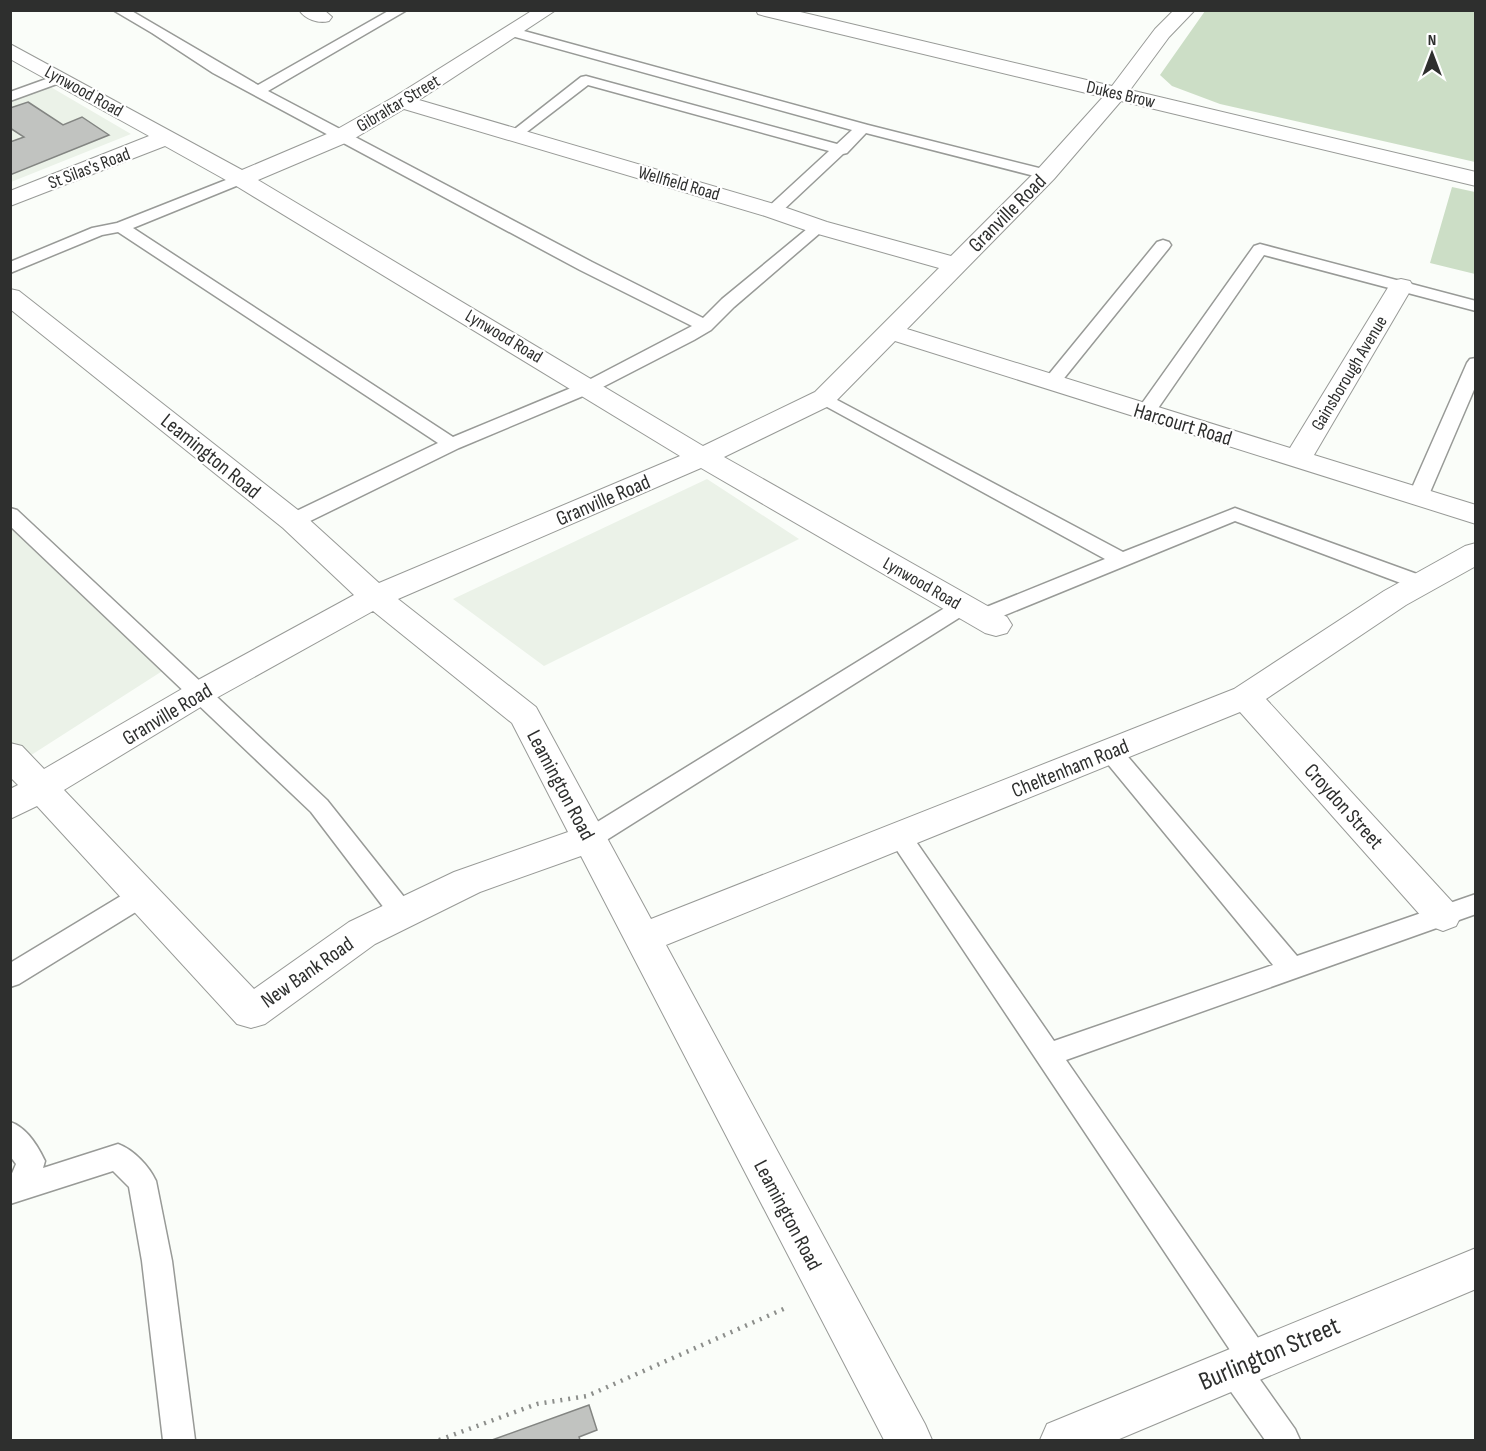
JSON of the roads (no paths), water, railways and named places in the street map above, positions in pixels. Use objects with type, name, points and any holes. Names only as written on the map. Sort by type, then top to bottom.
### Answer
[{"type":"street","name":"Gibraltar Street","points":[[241,179],[342,136],[402,102],[547,10]]},
{"type":"street","name":"Dukes Brow","points":[[765,10],[1476,179]]},
{"type":"street","name":"Granville Road","points":[[10,806],[198,694],[375,597],[702,457],[824,398],[1046,174],[1118,93],[1162,33],[1186,10]]},
{"type":"street","name":"Lynwood Road","points":[[10,50],[241,179],[702,457],[980,616]]},
{"type":"street","name":"Wellfield Road","points":[[402,102],[773,211],[819,227],[956,265]]},
{"type":"street","name":"St Silas's Road","points":[[10,199],[167,137]]},
{"type":"street","name":"Gainsborough Avenue","points":[[1297,460],[1401,286]]},
{"type":"street","name":"Leamington Road","points":[[10,296],[293,521],[375,597],[524,715],[909,1440]]},
{"type":"street","name":"Harcourt Road","points":[[891,332],[1476,515]]},
{"type":"street","name":"Cheltenham Road","points":[[642,939],[1245,697],[1421,583],[1476,554]]},
{"type":"street","name":"Croydon Street","points":[[1245,697],[1443,916]]},
{"type":"street","name":"New Bank Road","points":[[10,755],[251,1012],[362,933],[467,882],[589,839]]},
{"type":"street","name":"Burlington Street","points":[[1063,1440],[1476,1268]]},
{"type":"lane","points":[[119,10],[157,30],[218,70],[586,266],[705,326]]},
{"type":"lane","points":[[258,91],[401,10]]},
{"type":"lane","points":[[513,32],[863,128],[1046,174]]},
{"type":"lane","points":[[10,97],[60,78]]},
{"type":"lane","points":[[514,135],[586,80],[842,150]]},
{"type":"lane","points":[[773,211],[842,150],[863,128]]},
{"type":"lane","points":[[10,268],[98,231],[121,227],[241,179]]},
{"type":"lane","points":[[121,227],[452,444]]},
{"type":"lane","points":[[293,521],[452,444],[589,387],[705,326],[819,227]]},
{"type":"lane","points":[[1051,383],[1163,245]]},
{"type":"lane","points":[[1145,413],[1260,249],[1476,306]]},
{"type":"lane","points":[[1418,497],[1471,390],[1476,363]]},
{"type":"lane","points":[[824,398],[1122,560]]},
{"type":"lane","points":[[10,514],[319,806],[403,914]]},
{"type":"lane","points":[[589,839],[980,616],[1235,514],[1421,583]]},
{"type":"lane","points":[[1110,751],[1292,969]]},
{"type":"lane","points":[[900,837],[1047,1055],[1244,1363],[1284,1440]]},
{"type":"lane","points":[[10,976],[143,895]]},
{"type":"lane","points":[[1047,1055],[1476,904]]},
{"type":"lane","points":[[10,1134],[31,1161],[17,1189]]},
{"type":"lane","points":[[17,1189],[118,1157],[142,1181],[157,1261],[179,1440]]}]
